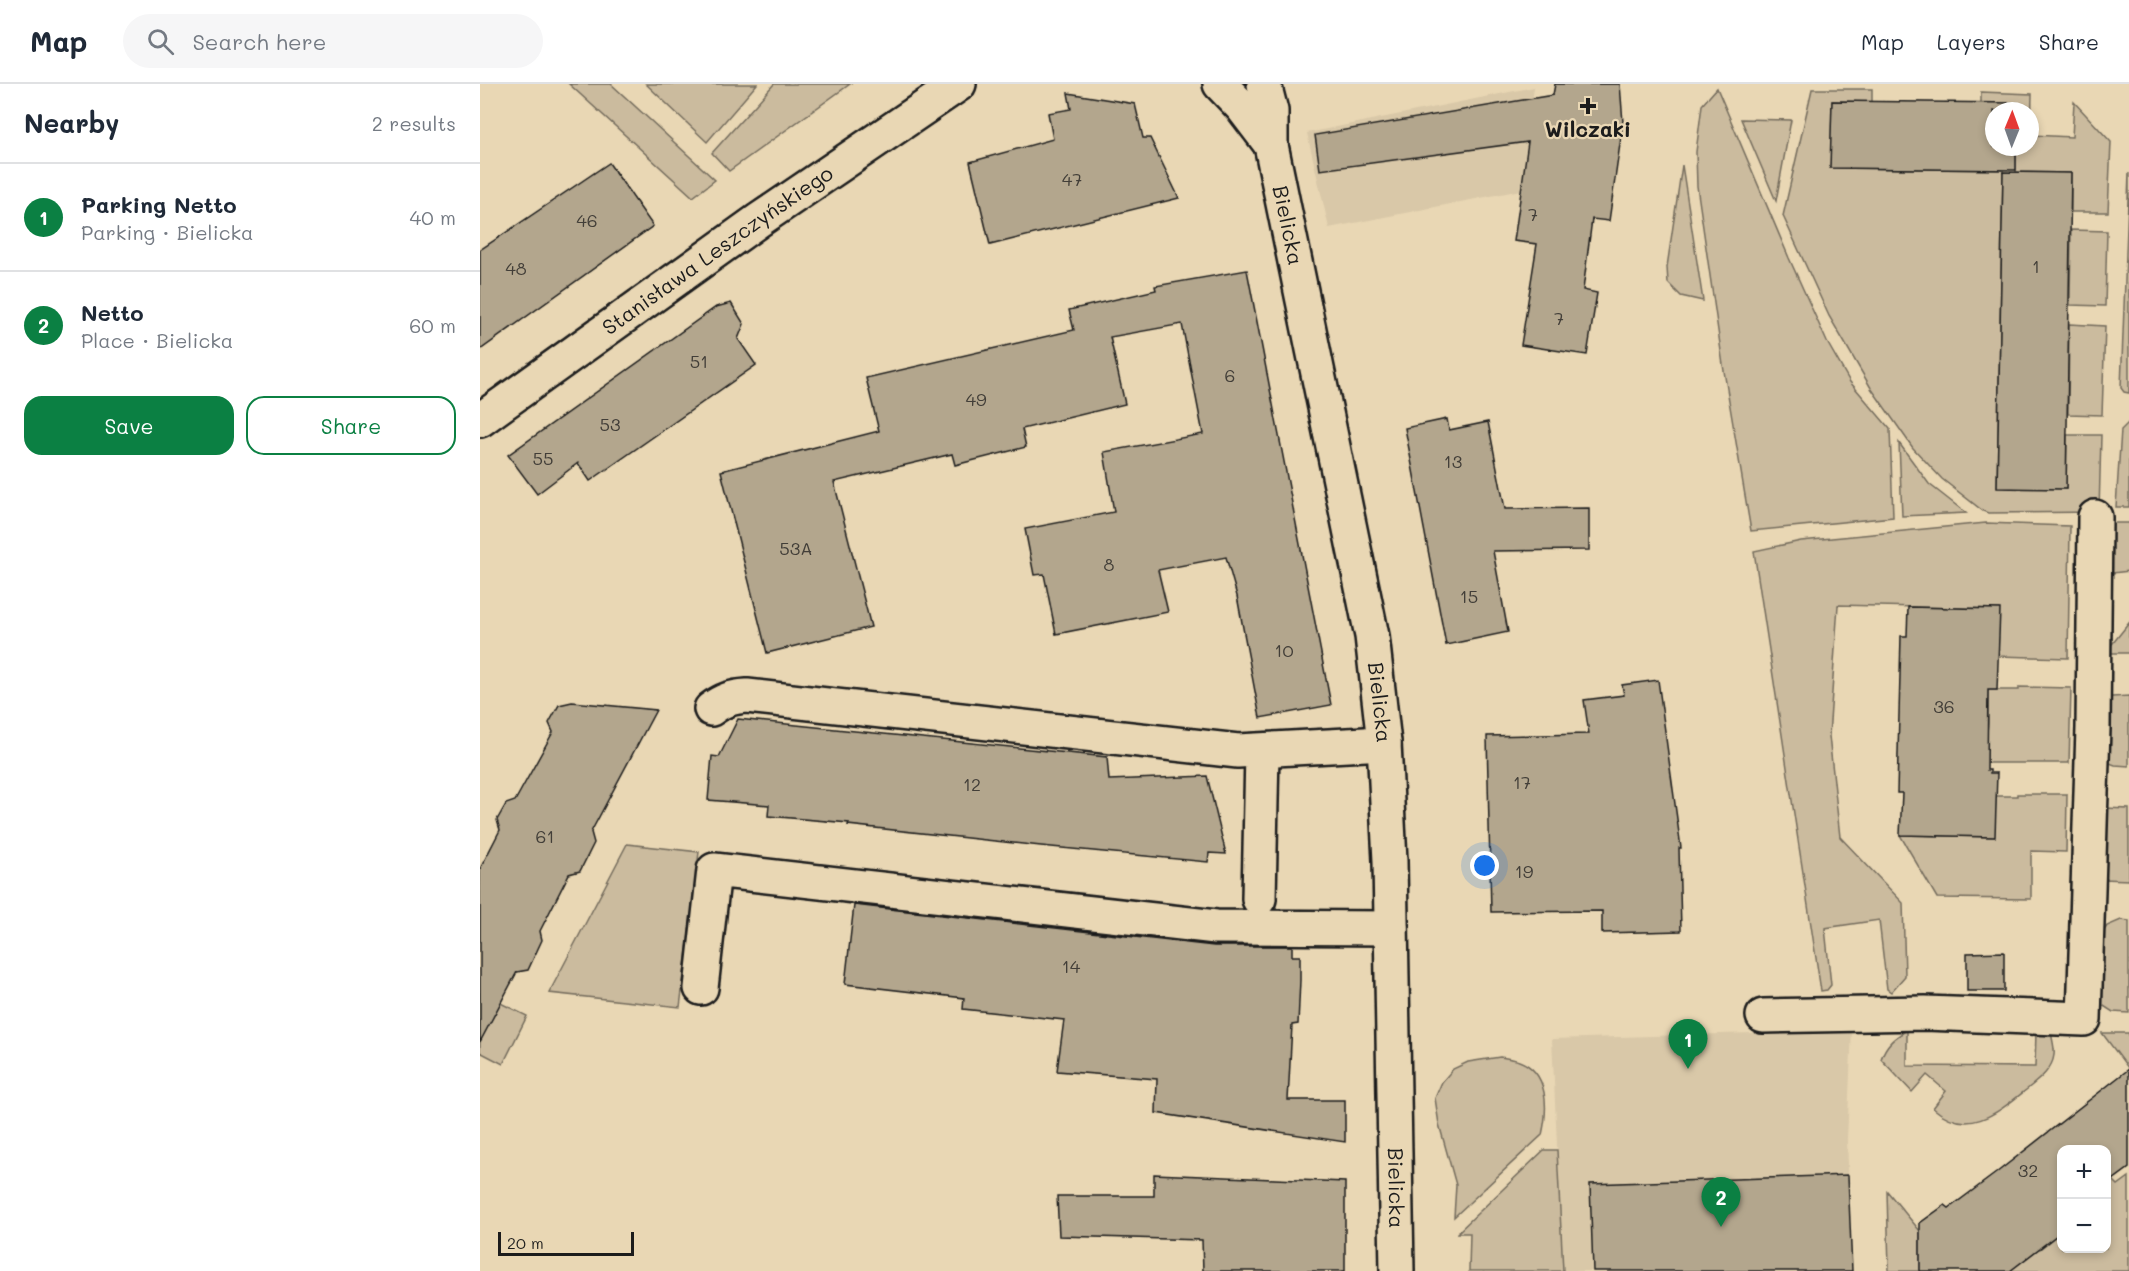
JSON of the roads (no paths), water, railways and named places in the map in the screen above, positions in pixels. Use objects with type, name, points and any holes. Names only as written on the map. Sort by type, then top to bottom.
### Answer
[{"type":"street","name":"Stanisława Leszczyńskiego","points":[[480,420],[759,220],[959,84]]},
{"type":"street","name":"Bielicka","points":[[1220,84],[1242,106],[1271,145]]},
{"type":"street","name":"Bielicka","points":[[1269,93],[1271,145],[1372,636],[1384,743],[1390,861],[1398,1271]]},
{"type":"street","points":[[1763,1016],[1925,1013],[2084,1019],[2093,728],[2095,517]]},
{"type":"street","points":[[711,709],[732,697],[747,696],[1227,750],[1262,751],[1384,743]]},
{"type":"street","points":[[1259,898],[1262,751]]},
{"type":"street","points":[[701,988],[714,870],[1216,927],[1391,928]]},
{"type":"place","name":"Wilczaki","points":[[1588,106]]},
{"type":"place","name":"Parking Netto","points":[[1688,1069]]},
{"type":"place","name":"Netto","points":[[1721,1227]]}]
